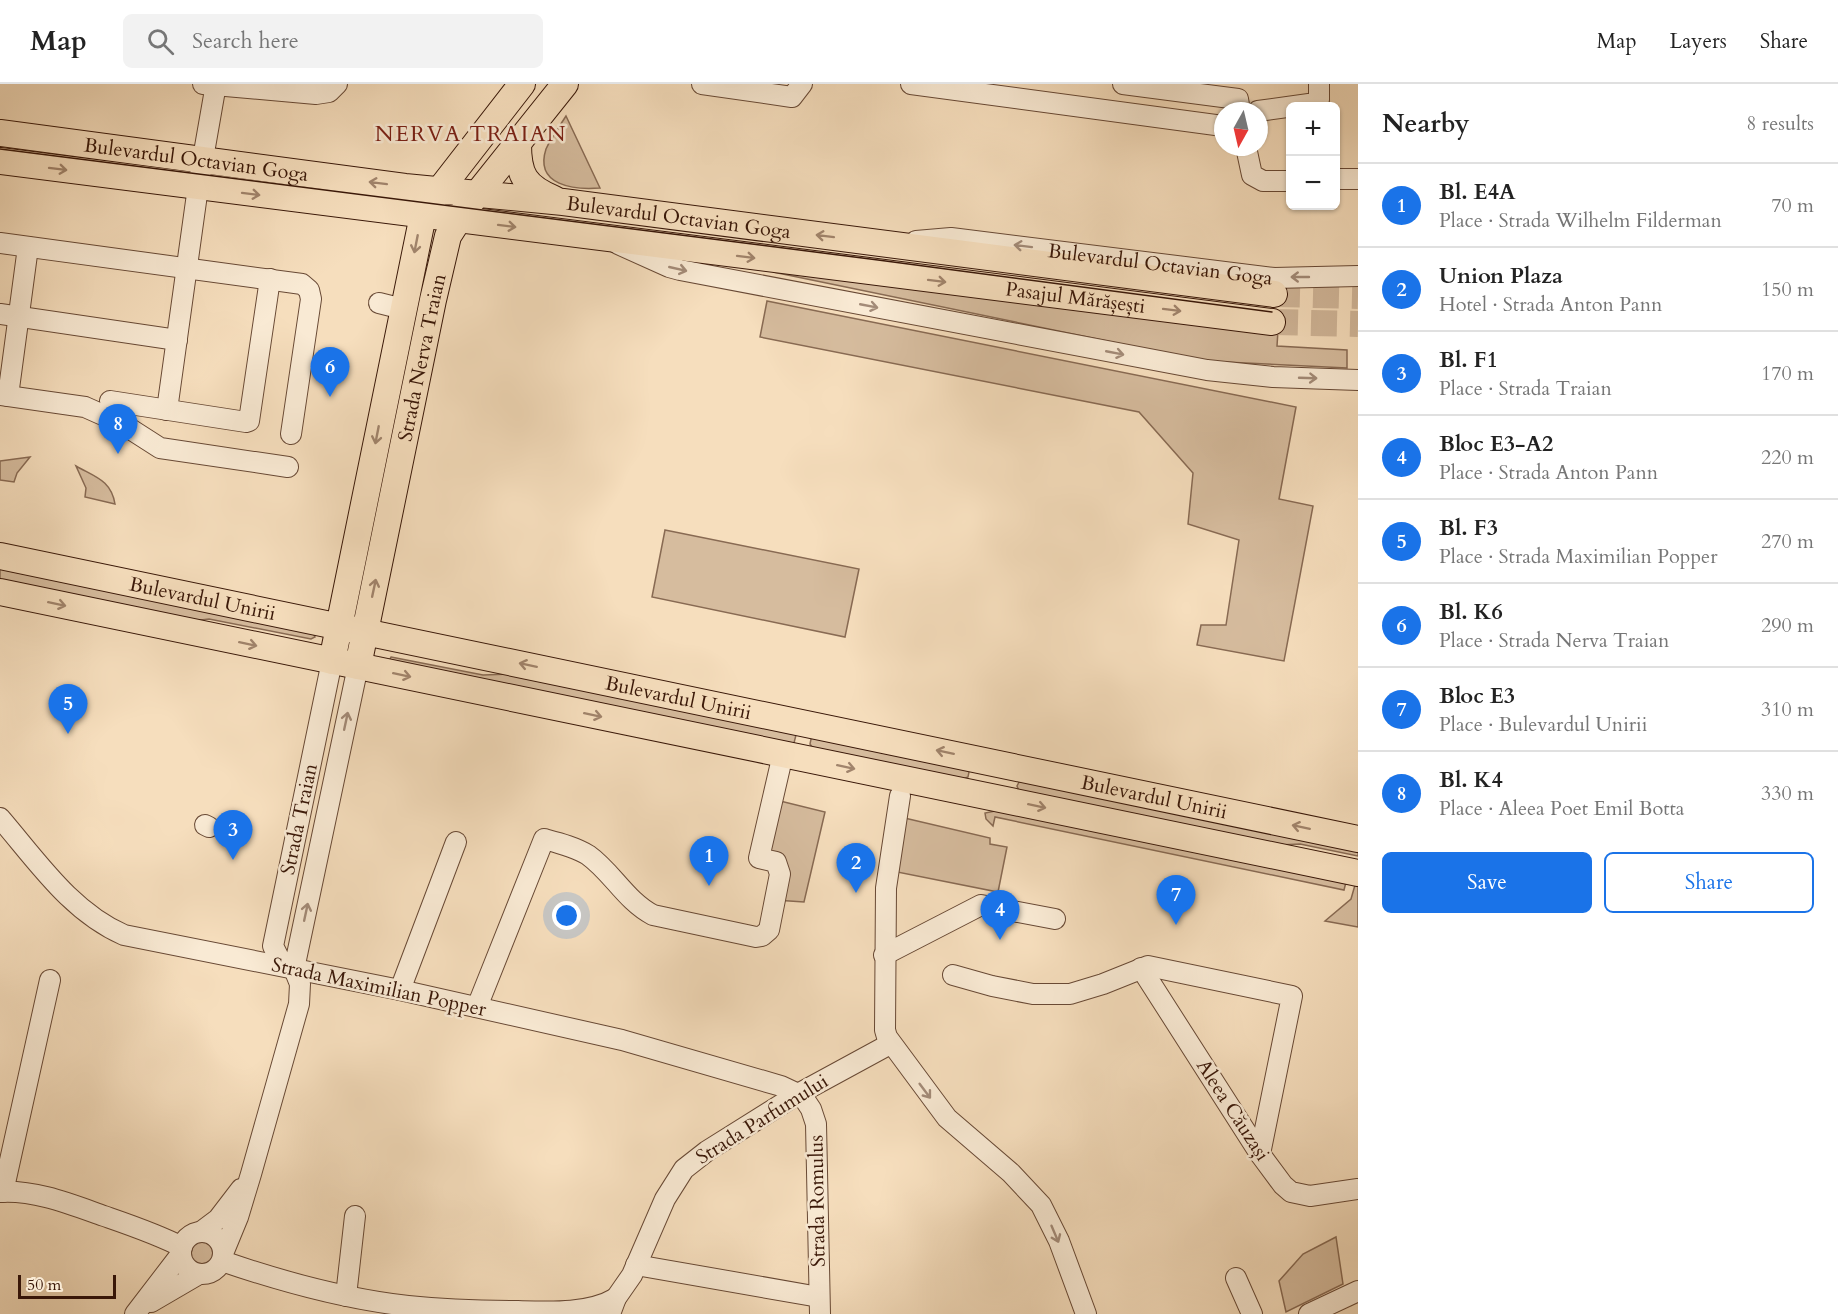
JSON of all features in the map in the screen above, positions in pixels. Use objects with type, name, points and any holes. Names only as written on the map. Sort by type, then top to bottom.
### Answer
[{"type":"main road","name":"Strada Nerva Traian","points":[[332,661],[391,306],[423,215],[440,189],[522,84]]},
{"type":"main road","name":"Strada Nerva Traian","points":[[358,666],[446,244],[457,219],[565,84]]},
{"type":"main road","name":"Bulevardul Octavian Goga","points":[[0,133],[405,187],[563,202],[883,244]]},
{"type":"main road","points":[[518,144],[518,164],[527,182],[546,195],[563,202]]},
{"type":"main road","name":"Bulevardul Octavian Goga","points":[[0,161],[879,274]]},
{"type":"main road","name":"Pasajul Mărășești","points":[[883,244],[1274,294]]},
{"type":"main road","name":"Pasajul Mărășești","points":[[879,274],[1272,322]]},
{"type":"main road","name":"Bulevardul Unirii","points":[[0,556],[1358,839]]},
{"type":"main road","name":"Bulevardul Unirii","points":[[0,592],[1358,873]]},
{"type":"main road","points":[[791,756],[805,723]]},
{"type":"main road","points":[[982,795],[989,762]]},
{"type":"street","points":[[167,410],[203,161],[211,85],[316,94],[329,92],[337,84]]},
{"type":"street","points":[[702,84],[792,97],[802,84]]},
{"type":"street","points":[[911,84],[993,89],[1214,125]]},
{"type":"street","points":[[1123,84],[1238,99],[1238,102]]},
{"type":"street","points":[[1268,110],[1316,103],[1320,96],[1319,84]]},
{"type":"street","points":[[1248,156],[1252,175],[1263,181],[1286,181]]},
{"type":"street","points":[[1340,179],[1358,179]]},
{"type":"street","name":"Bulevardul Octavian Goga","points":[[605,238],[680,270],[1080,347],[1236,374],[1358,380]]},
{"type":"street","name":"Bulevardul Octavian Goga","points":[[883,244],[951,238],[1274,278],[1358,276]]},
{"type":"street","points":[[0,243],[303,284],[309,290],[311,299],[291,434]]},
{"type":"street","points":[[28,247],[10,316],[4,395],[85,407],[121,423],[160,448],[288,468]]},
{"type":"street","points":[[110,401],[249,421],[270,279]]},
{"type":"street","points":[[10,316],[177,340]]},
{"type":"street","name":"Strada Traian","points":[[273,946],[332,661]]},
{"type":"street","name":"Strada Traian","points":[[223,1256],[251,1174],[300,997],[300,984],[294,969],[358,666]]},
{"type":"street","points":[[477,1007],[544,839],[571,847],[587,855],[638,906],[653,915],[756,937],[762,936],[769,930],[780,874],[776,862],[759,858],[791,756]]},
{"type":"street","points":[[900,796],[887,870],[884,955],[885,1030],[890,1044],[947,1118],[1011,1173],[1041,1205],[1059,1241],[1086,1314]]},
{"type":"street","name":"Strada Maximilian Popper","points":[[0,818],[74,903],[110,929],[139,939],[400,990],[570,1027],[759,1079],[798,1094]]},
{"type":"street","points":[[400,990],[456,842]]},
{"type":"street","points":[[884,955],[981,905],[1055,919]]},
{"type":"street","points":[[247,960],[264,956],[273,946],[279,958],[294,969]]},
{"type":"street","points":[[952,975],[1033,994],[1070,994],[1148,966],[1292,996],[1260,1154]]},
{"type":"street","name":"Aleea Căuzași","points":[[1141,968],[1275,1177],[1291,1192],[1301,1195],[1320,1196],[1358,1189]]},
{"type":"street","points":[[300,997],[309,981],[322,975]]},
{"type":"street","points":[[50,980],[2,1192],[34,1194],[144,1231],[181,1251],[186,1267],[199,1274]]},
{"type":"street","name":"Strada Parfumului","points":[[613,1306],[627,1284],[665,1199],[684,1169],[707,1150],[798,1094],[890,1044]]},
{"type":"street","name":"Strada Romulus","points":[[798,1094],[811,1109],[816,1124],[819,1306]]},
{"type":"street","name":"Strada Traian","points":[[202,1231],[218,1218],[251,1174]]},
{"type":"street","points":[[346,1296],[355,1216]]},
{"type":"street","points":[[202,1231],[219,1239],[223,1256],[212,1272],[199,1274],[136,1313],[181,1251],[189,1236],[202,1231]]},
{"type":"street","points":[[223,1256],[293,1283],[346,1296],[407,1306],[455,1310],[537,1311],[593,1308],[606,1304],[613,1306]]},
{"type":"street","points":[[636,1265],[819,1306]]},
{"type":"street","points":[[1236,1278],[1252,1314]]},
{"type":"street","points":[[1311,1314],[1335,1308],[1358,1291]]},
{"type":"shaded area","points":[[566,116],[600,188],[579,188],[559,183],[546,171],[544,161],[546,149]]},
{"type":"shaded area","points":[[773,272],[1278,330],[1277,346],[1347,350],[1347,368],[1204,361]]},
{"type":"shaded area","points":[[767,301],[1296,407],[1279,499],[1313,506],[1284,661],[1197,645],[1201,625],[1226,625],[1239,540],[1188,524],[1193,473],[1139,412],[760,337]]},
{"type":"shaded area","points":[[30,457],[17,473],[14,482],[0,480],[0,461]]},
{"type":"shaded area","points":[[76,466],[106,484],[115,504],[85,497],[86,488]]},
{"type":"shaded area","points":[[665,530],[859,569],[845,637],[652,597]]},
{"type":"shaded area","points":[[0,569],[313,633],[315,637],[311,639],[209,619],[192,621],[0,582]]},
{"type":"shaded area","points":[[391,657],[483,675],[512,674],[792,731],[796,735],[794,743],[788,745],[389,661]]},
{"type":"shaded area","points":[[816,736],[966,767],[969,772],[968,777],[963,779],[814,750],[810,744],[811,739]]},
{"type":"shaded area","points":[[1020,780],[1358,848],[1358,856],[1300,844],[1279,845],[1019,791],[1017,786]]},
{"type":"shaded area","points":[[772,799],[825,812],[804,902],[775,900],[780,874],[759,858]]},
{"type":"shaded area","points":[[1000,810],[1346,882],[1344,890],[995,817],[993,826],[986,819],[985,813]]},
{"type":"shaded area","points":[[896,816],[990,838],[990,844],[1007,847],[998,892],[887,870]]},
{"type":"shaded area","points":[[1355,885],[1358,886],[1358,927],[1325,921],[1351,899]]},
{"type":"shaded area","points":[[195,1232],[208,1232],[219,1239],[218,1267],[209,1272],[194,1271],[183,1261],[184,1241]]},
{"type":"shaded area","points":[[1336,1237],[1343,1284],[1286,1312],[1279,1281],[1303,1254]]},
{"type":"tunnel","points":[[1274,294],[1358,296]]},
{"type":"tunnel","points":[[1272,322],[1358,324]]},
{"type":"tram line","points":[[0,149],[1272,312]]},
{"type":"place","name":"Bl. K6","points":[[330,397]]},
{"type":"place","name":"Bl. K4","points":[[118,454]]},
{"type":"place","name":"Bl. F3","points":[[68,734]]},
{"type":"place","name":"Bl. F1","points":[[233,860]]},
{"type":"place","name":"Bl. E4A","points":[[709,886]]},
{"type":"place","name":"Union Plaza","points":[[856,893]]},
{"type":"place","name":"Bloc E3","points":[[1176,925]]},
{"type":"place","name":"Bloc E3-A2","points":[[1000,940]]},
{"type":"district","name":"NERVA TRAIAN","points":[[471,134]]}]
